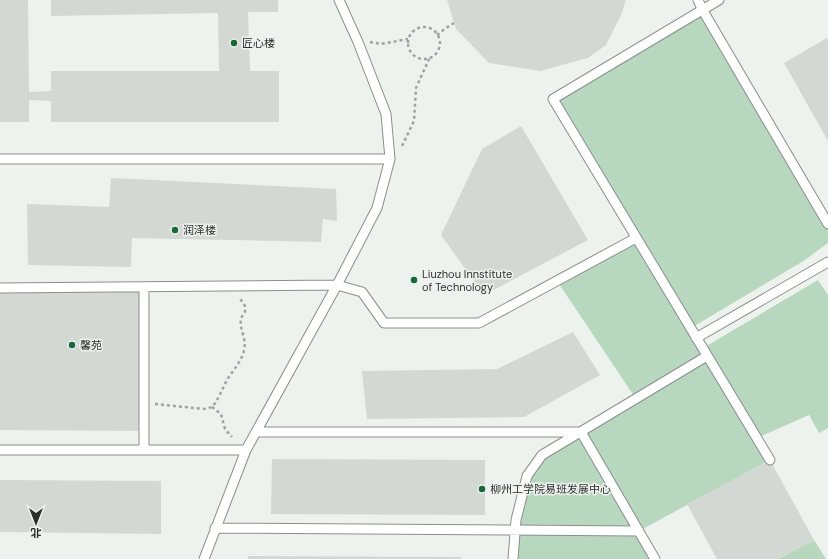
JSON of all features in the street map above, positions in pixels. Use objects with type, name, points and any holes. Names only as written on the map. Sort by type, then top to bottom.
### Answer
[{"type":"lane","points":[[204,559],[246,450],[337,285],[377,208],[390,159],[386,114],[358,42],[339,0]]},
{"type":"lane","points":[[698,0],[828,224]]},
{"type":"lane","points":[[719,0],[553,99],[770,460]]},
{"type":"lane","points":[[0,159],[390,159]]},
{"type":"lane","points":[[0,288],[337,285],[362,292],[384,324],[479,324],[636,238]]},
{"type":"lane","points":[[696,338],[828,262]]},
{"type":"lane","points":[[144,286],[144,450]]},
{"type":"lane","points":[[513,559],[516,520],[527,476],[542,455],[707,356]]},
{"type":"lane","points":[[256,432],[581,432]]},
{"type":"lane","points":[[581,432],[654,559]]},
{"type":"lane","points":[[0,450],[246,450]]},
{"type":"lane","points":[[215,528],[638,531]]},
{"type":"path","points":[[437,35],[454,23]]},
{"type":"path","points":[[422,27],[432,29],[440,42],[439,48],[430,57],[423,59],[413,55],[408,46],[409,38],[412,32],[422,27]]},
{"type":"path","points":[[358,42],[381,44],[409,38]]},
{"type":"path","points":[[390,159],[398,153],[414,121],[416,88],[430,57]]},
{"type":"path","points":[[144,402],[204,409],[212,407],[218,400],[245,349],[244,336],[240,325],[242,316],[245,312],[245,306],[239,299],[236,286]]},
{"type":"path","points":[[212,407],[220,414],[227,432],[246,450]]},
{"type":"green space","points":[[702,9],[828,224],[828,243],[805,260],[691,328],[703,348],[818,280],[828,295],[828,428],[819,433],[809,415],[757,438],[770,460],[639,531],[655,559],[513,559],[527,476],[542,455],[636,399],[557,281],[636,238],[553,99]]},
{"type":"green space","points":[[814,540],[826,559],[778,559]]},
{"type":"building","name":"匠心楼","points":[[0,0],[28,0],[29,92],[51,91],[51,71],[219,71],[218,13],[51,16],[51,0],[278,0],[278,12],[248,12],[250,71],[279,71],[279,122],[51,122],[51,101],[29,100],[29,122],[0,122]]},
{"type":"building","points":[[447,0],[626,0],[621,15],[606,45],[588,58],[540,71],[489,63],[456,29]]},
{"type":"building","points":[[827,38],[828,40],[828,141],[784,63]]},
{"type":"building","points":[[521,126],[588,240],[484,295],[441,235],[482,149]]},
{"type":"building","name":"润泽楼","points":[[111,178],[336,189],[337,221],[323,219],[321,242],[132,238],[131,267],[28,265],[27,204],[109,207]]},
{"type":"building","name":"馨苑","points":[[144,287],[144,431],[0,430],[0,288]]},
{"type":"building","points":[[573,332],[600,375],[524,417],[367,419],[362,371],[497,369]]},
{"type":"building","points":[[272,459],[485,460],[485,515],[271,514]]},
{"type":"building","points":[[770,460],[814,540],[778,559],[717,559],[687,504]]},
{"type":"building","points":[[0,480],[161,481],[161,534],[0,532]]},
{"type":"building","points":[[248,556],[461,557],[461,559],[248,559]]},
{"type":"place","name":"匠心楼","points":[[234,43]]},
{"type":"place","name":"润泽楼","points":[[175,230]]},
{"type":"place","name":"Liuzhou Innstitute of Technology","points":[[414,280]]},
{"type":"place","name":"馨苑","points":[[72,345]]},
{"type":"place","name":"柳州工学院易班发展中心","points":[[482,489]]}]
